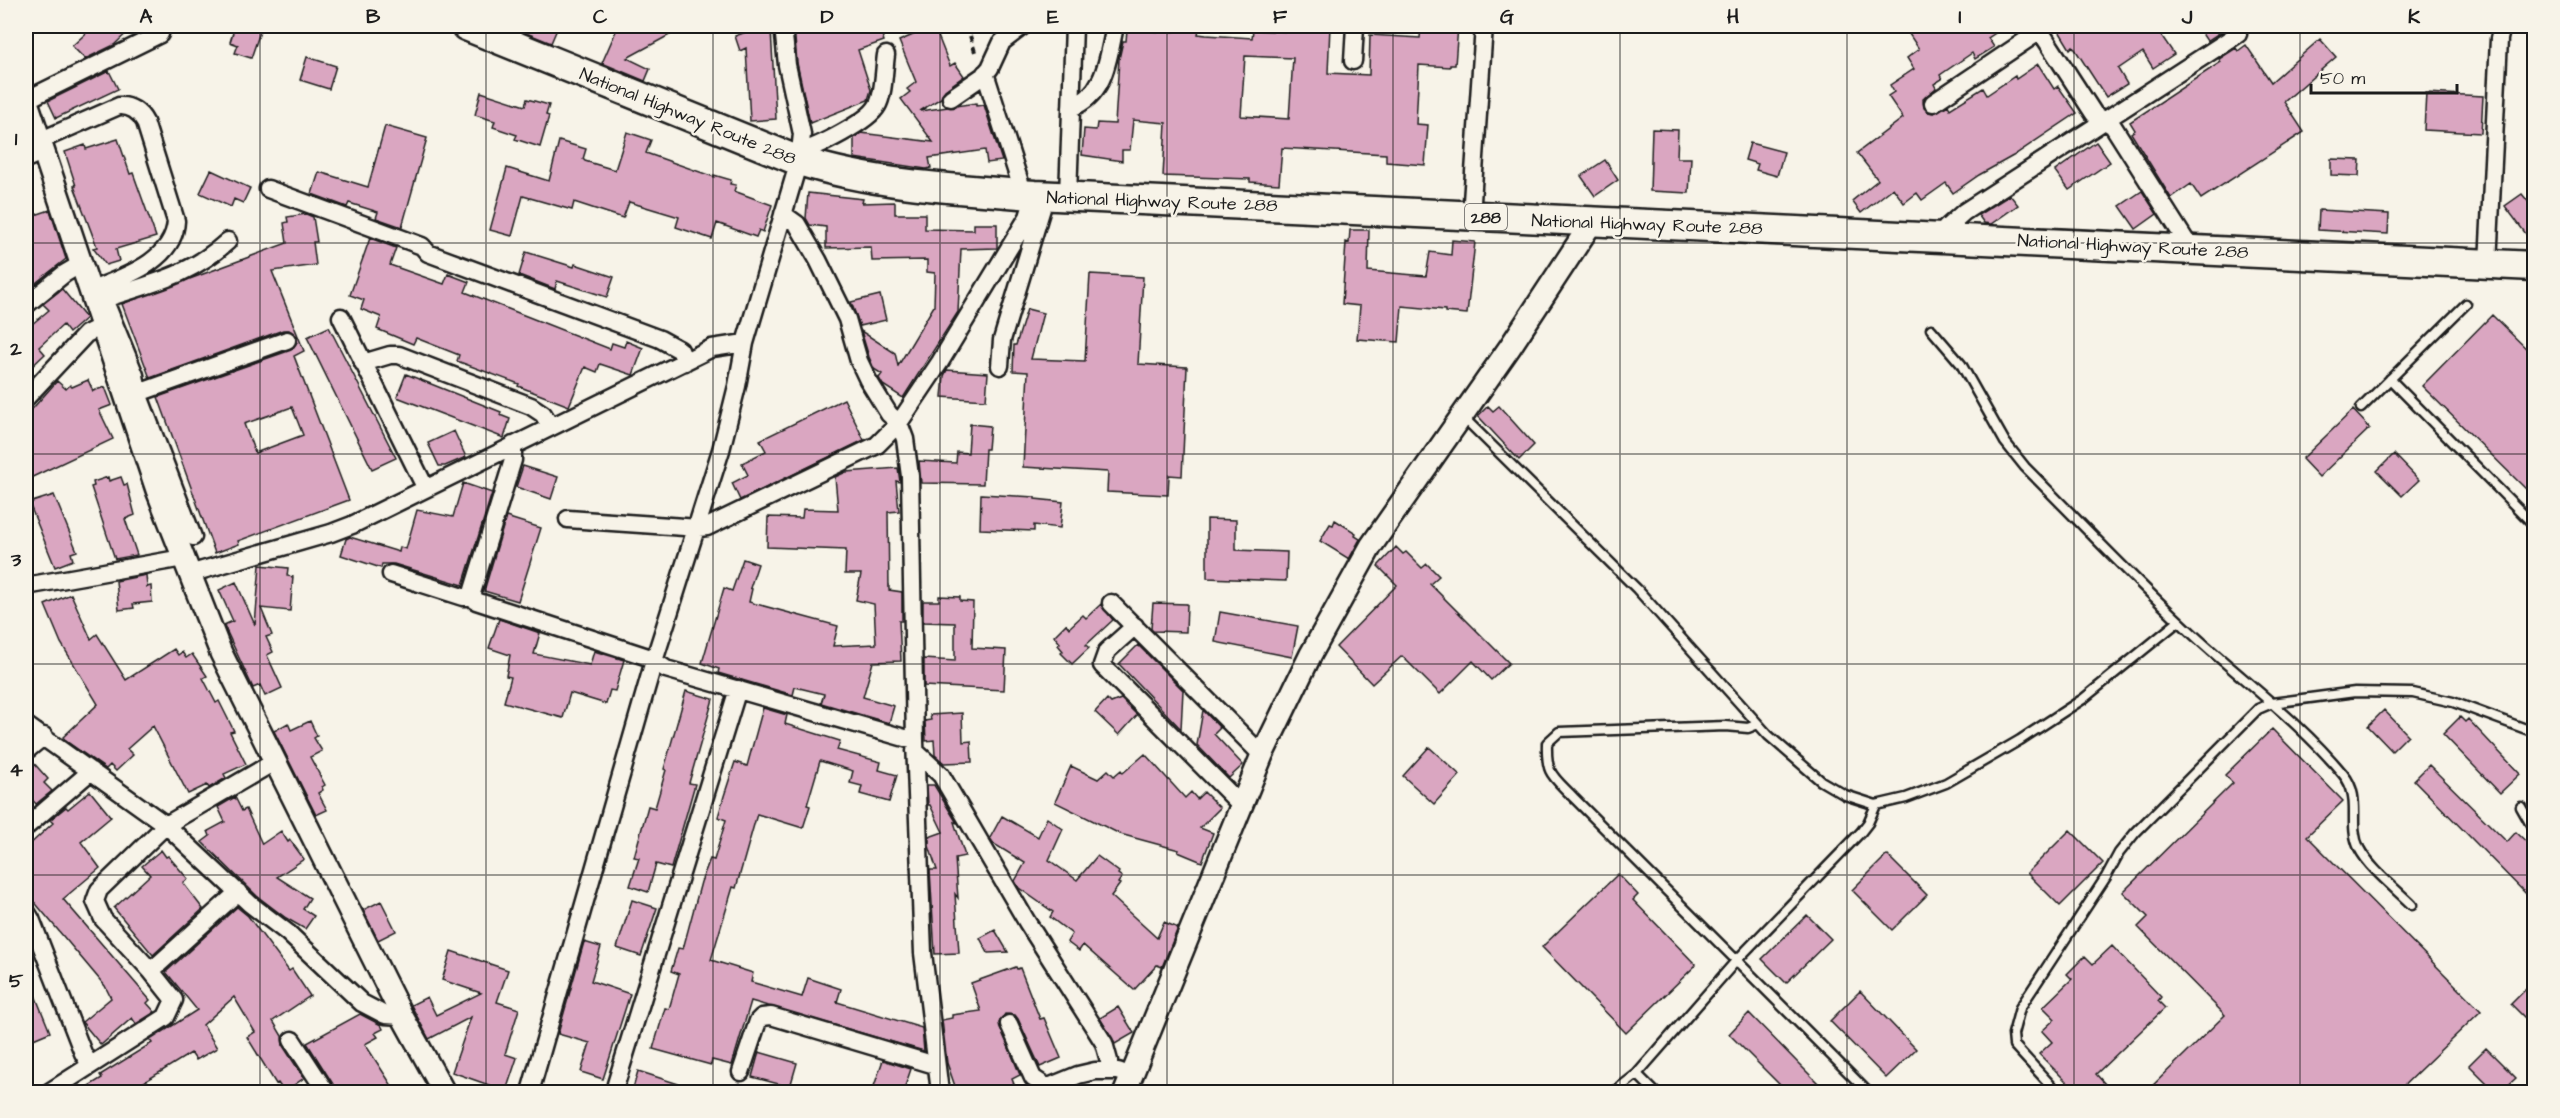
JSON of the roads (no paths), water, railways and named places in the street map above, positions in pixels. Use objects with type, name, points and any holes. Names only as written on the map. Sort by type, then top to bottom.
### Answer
[{"type":"highway","name":"National Highway Route 288","points":[[466,26],[832,171],[898,184],[1043,195],[2535,266]]},
{"type":"street","points":[[530,1092],[654,661],[721,450],[745,343],[799,156],[802,134],[787,65],[783,26]]},
{"type":"street","points":[[951,98],[985,73],[1002,42],[1023,26]]},
{"type":"street","points":[[1000,366],[1002,340],[1043,195],[1071,108],[1074,26]]},
{"type":"street","points":[[1071,108],[1080,105],[1096,91],[1103,79],[1115,26]]},
{"type":"street","points":[[1353,61],[1355,26]]},
{"type":"street","points":[[1471,216],[1484,26]]},
{"type":"street","points":[[2488,264],[2499,39],[2502,26]]},
{"type":"street","points":[[1933,103],[2039,28],[2094,114],[2114,126],[2191,249]]},
{"type":"street","points":[[160,34],[26,99],[36,151],[81,264],[102,326],[193,537]]},
{"type":"street","points":[[1942,237],[1946,228],[1964,212],[2238,34]]},
{"type":"street","points":[[799,156],[873,113],[879,103],[886,55]]},
{"type":"street","points":[[985,73],[1043,195]]},
{"type":"street","points":[[36,151],[118,106],[126,105],[141,115],[145,122],[176,221],[176,231],[160,252],[143,268],[89,291]]},
{"type":"street","points":[[268,189],[422,246],[429,253],[672,345],[680,350],[685,362]]},
{"type":"street","points":[[568,519],[707,527],[877,445],[899,423],[940,362],[1043,195]]},
{"type":"street","points":[[783,214],[796,224],[812,250],[847,319],[859,361],[868,380],[889,414],[899,423],[905,439],[910,476],[915,746],[923,953],[940,1092]]},
{"type":"street","points":[[1009,1024],[1033,1078],[1045,1086],[1051,1086],[1078,1075],[1109,1070],[1128,1084],[1262,755],[1311,654],[1371,546],[1462,416],[1592,222]]},
{"type":"street","points":[[228,242],[201,264],[183,273],[104,299],[135,375],[132,395],[157,490],[221,653],[441,1092]]},
{"type":"street","points":[[26,305],[64,274],[81,264]]},
{"type":"street","points":[[341,317],[425,488]]},
{"type":"street","points":[[26,398],[86,334],[102,326]]},
{"type":"street","points":[[132,395],[287,340]]},
{"type":"street","points":[[26,586],[186,566],[331,533],[712,348],[745,343]]},
{"type":"street","points":[[363,363],[390,355],[399,355],[531,406],[543,414],[551,427]]},
{"type":"street","points":[[472,597],[513,460],[513,446]]},
{"type":"street","points":[[391,574],[463,597],[472,597],[476,601],[648,657],[666,669],[738,689],[915,746],[941,775],[1027,922],[1104,1042],[1109,1070]]},
{"type":"street","points":[[1111,603],[1262,755]]},
{"type":"street","points":[[1135,626],[1107,651],[1102,664],[1241,805]]},
{"type":"street","points":[[615,1084],[738,689]]},
{"type":"street","points":[[26,724],[166,825],[250,904],[288,933],[362,1003],[386,1015],[402,1016]]},
{"type":"street","points":[[26,752],[44,736]]},
{"type":"street","points":[[49,1092],[166,1017],[174,1000],[151,971],[103,919],[95,901],[99,890],[166,825],[274,762]]},
{"type":"street","points":[[26,827],[91,771]]},
{"type":"street","points":[[151,971],[238,892]]},
{"type":"street","points":[[26,911],[83,1053],[90,1065]]},
{"type":"street","points":[[741,1072],[758,1021],[762,1017],[771,1016],[935,1065]]},
{"type":"street","points":[[291,1040],[326,1092]]},
{"type":"lane","points":[[2361,408],[2466,304]]},
{"type":"lane","points":[[1931,329],[1961,363],[2005,442],[2025,467],[2180,621],[2258,693],[2301,728],[2344,776],[2355,801],[2355,831],[2358,848],[2412,905]]},
{"type":"lane","points":[[2390,379],[2535,525]]},
{"type":"lane","points":[[1462,416],[1637,589],[1758,724],[1821,781],[1845,795],[1876,805],[1906,798],[1946,783],[2020,740],[2083,699],[2180,621]]},
{"type":"lane","points":[[2057,1092],[2014,1045],[2013,1034],[2020,1008],[2119,854],[2135,833],[2252,714],[2272,703],[2355,692],[2413,693],[2453,702],[2535,732]]},
{"type":"lane","points":[[1758,724],[1748,728],[1726,726],[1559,732],[1547,742],[1546,765],[1551,774],[1868,1092]]},
{"type":"lane","points":[[1614,1092],[1637,1074],[1736,961],[1861,832],[1876,805]]},
{"type":"lane","points":[[2521,807],[2535,830]]},
{"type":"lane","points":[[1637,1074],[1655,1092]]}]
